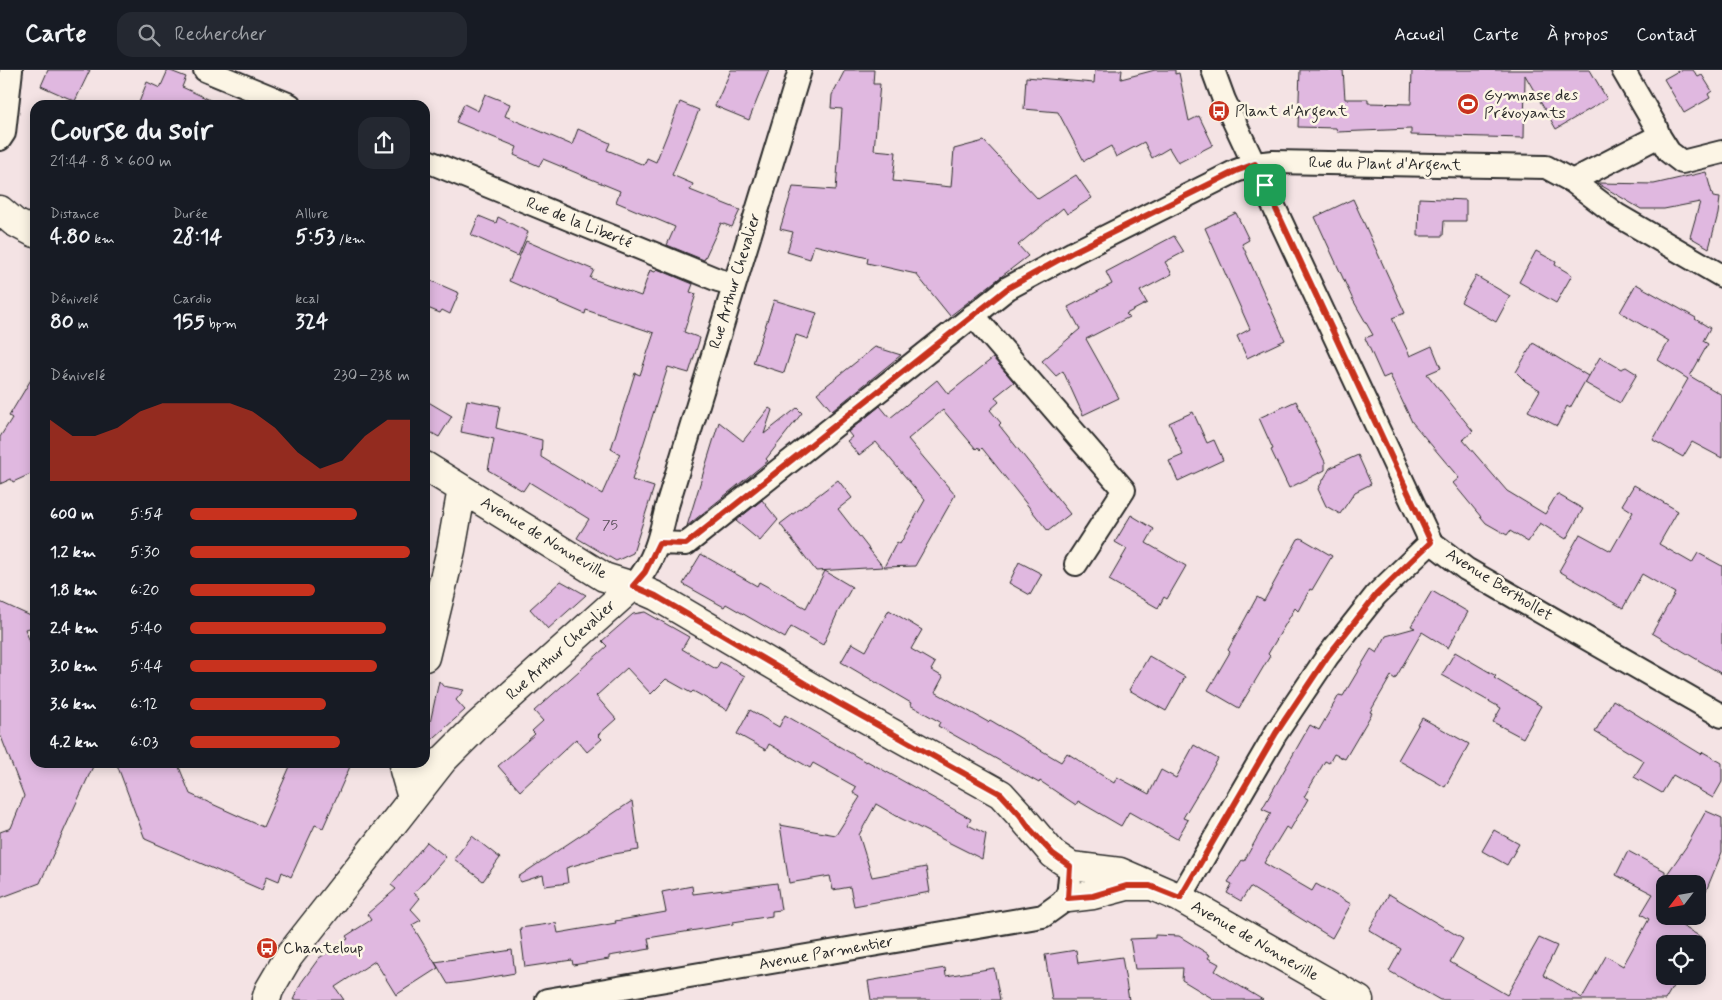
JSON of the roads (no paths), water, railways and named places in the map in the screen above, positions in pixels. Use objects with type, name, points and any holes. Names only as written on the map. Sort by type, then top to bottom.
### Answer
[{"type":"street","points":[[0,140],[4,133],[11,70]]},
{"type":"street","points":[[205,70],[278,100]]},
{"type":"street","name":"Rue Arthur Chevalier","points":[[266,1000],[289,956],[442,760],[478,725],[633,586],[645,572],[659,543],[667,506],[733,284],[800,70]]},
{"type":"street","name":"Avenue Berthollet","points":[[1213,70],[1224,100],[1431,542],[1466,569],[1722,716]]},
{"type":"street","points":[[1623,70],[1656,125],[1659,136],[1669,152],[1682,162],[1722,152]]},
{"type":"street","points":[[1572,181],[1659,136]]},
{"type":"street","name":"Rue de la Liberté","points":[[430,162],[718,280],[733,284]]},
{"type":"street","name":"Rue du Plant d'Argent","points":[[659,543],[686,544],[1008,288],[1073,252],[1236,171],[1255,164],[1273,162],[1546,167],[1572,181],[1617,215],[1722,276]]},
{"type":"street","points":[[0,210],[14,222],[30,230]]},
{"type":"street","points":[[974,315],[1124,490],[1076,564]]},
{"type":"street","name":"Avenue de Nonneville","points":[[430,469],[604,576],[656,596],[838,703],[1001,794],[1053,854],[1070,866],[1120,872],[1180,898],[1359,1000]]},
{"type":"street","points":[[430,636],[451,550],[462,488]]},
{"type":"street","points":[[1180,898],[1276,733],[1327,657],[1376,595],[1431,542]]},
{"type":"street","points":[[404,768],[412,798]]},
{"type":"street","points":[[1068,898],[1070,866]]},
{"type":"street","name":"Avenue de Nonneville","points":[[1068,898],[1093,896],[1127,886],[1150,886]]},
{"type":"street","name":"Avenue Parmentier","points":[[546,1000],[1043,916],[1068,898]]},
{"type":"place","name":"Gymnase des Prévoyants","points":[[1468,104]]},
{"type":"place","name":"Plant d'Argent","points":[[1219,111]]},
{"type":"place","name":"Chanteloup","points":[[267,948]]}]
